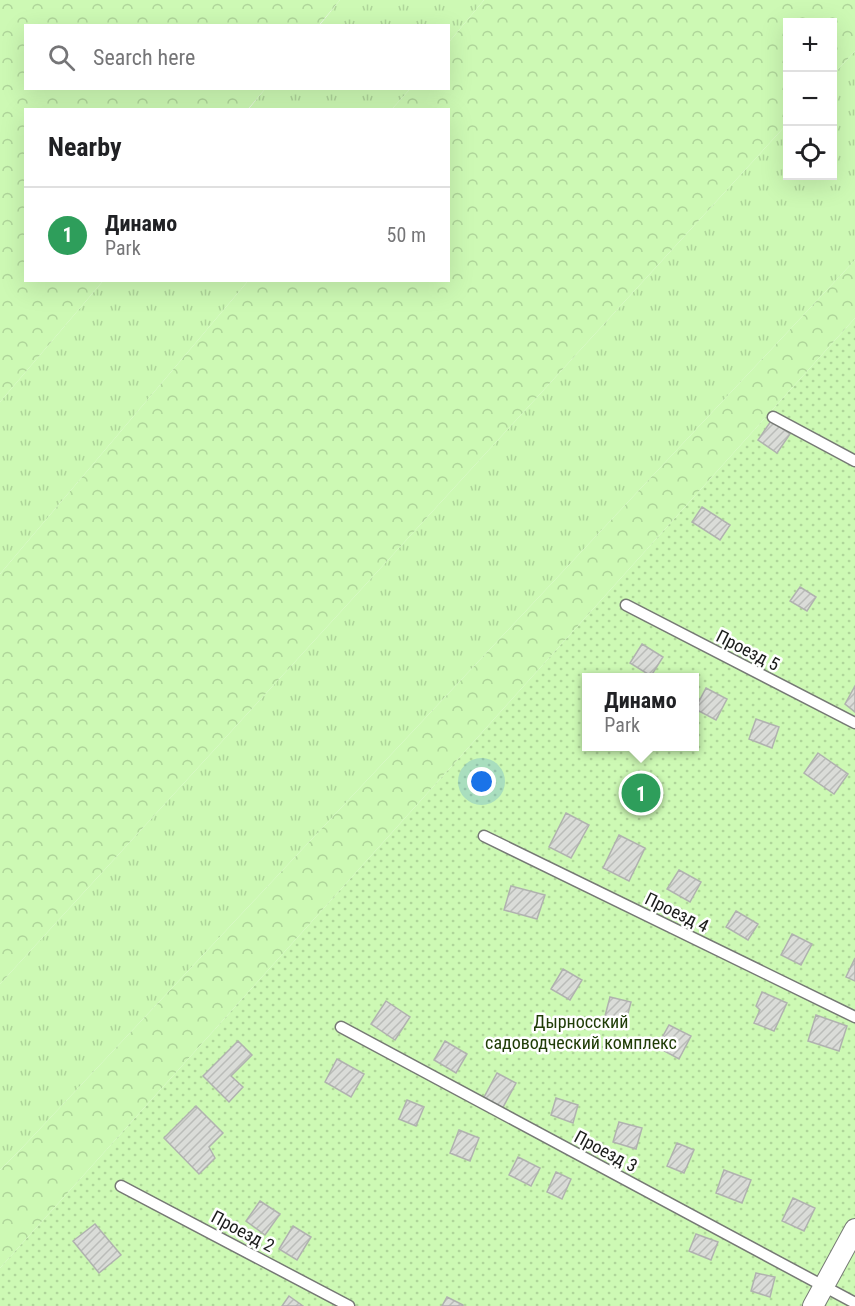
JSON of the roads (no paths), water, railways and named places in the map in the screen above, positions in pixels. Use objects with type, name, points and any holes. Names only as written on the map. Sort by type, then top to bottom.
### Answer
[{"type":"street","points":[[813,1306],[855,1229]]},
{"type":"lane","points":[[773,417],[855,461]]},
{"type":"lane","name":"Проезд 5","points":[[626,605],[855,723]]},
{"type":"lane","name":"Проезд 4","points":[[484,836],[855,1017]]},
{"type":"lane","name":"Проезд 3","points":[[340,1027],[855,1303]]},
{"type":"lane","name":"Проезд 2","points":[[121,1186],[349,1306]]},
{"type":"place","name":"Динамо","points":[[641,793]]},
{"type":"park label","name":"Дырносский садоводческий комплекс","points":[[581,1031]]}]
